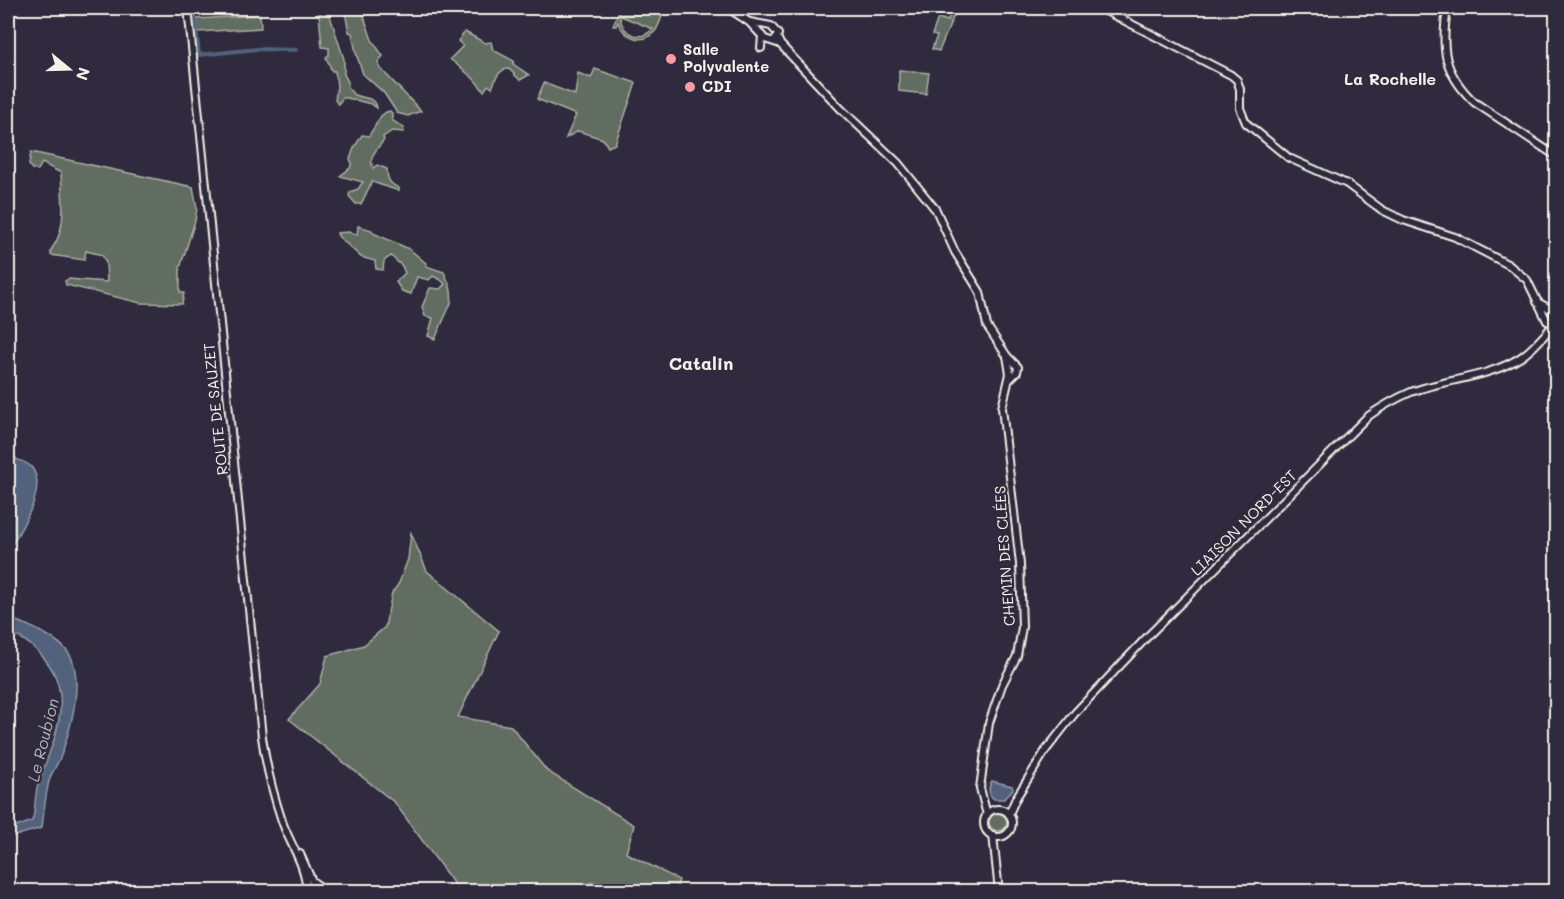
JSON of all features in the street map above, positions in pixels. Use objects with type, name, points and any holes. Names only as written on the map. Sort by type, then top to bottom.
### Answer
[{"type":"main road","name":"ROUTE DE SAUZET","points":[[188,8],[262,737],[282,821],[309,887]]},
{"type":"main road","points":[[728,8],[762,31]]},
{"type":"main road","points":[[1100,8],[1231,75],[1237,80],[1240,89],[1240,108],[1246,123],[1289,158],[1347,184],[1382,210],[1403,220],[1455,237],[1509,265],[1527,280],[1537,301],[1551,321]]},
{"type":"main road","points":[[1450,8],[1446,15],[1444,49],[1453,77],[1462,90],[1474,102],[1557,156]]},
{"type":"main road","points":[[769,25],[778,34],[762,48],[762,31],[769,25]]},
{"type":"main road","name":"CHEMIN DES CLÉES","points":[[773,40],[780,44],[841,109],[898,164],[936,210],[955,252],[980,292],[987,326],[1007,356],[1012,368],[1002,408],[1020,564],[1022,627],[1017,656],[1002,685],[989,723],[980,774],[981,796],[987,815]]},
{"type":"main road","points":[[1537,301],[1554,308]]},
{"type":"main road","name":"LIAISON NORD-EST","points":[[1009,814],[1016,798],[1046,750],[1075,713],[1148,636],[1367,417],[1390,401],[1413,392],[1500,368],[1521,357],[1542,337],[1551,321],[1554,308]]},
{"type":"main road","points":[[981,796],[1009,814],[1012,821],[996,853]]},
{"type":"main road","name":"LIAISON NORD-EST","points":[[998,809],[1016,798]]},
{"type":"main road","points":[[998,809],[987,815],[986,827],[993,835],[999,891]]},
{"type":"main road","points":[[993,835],[1003,836]]},
{"type":"main road","points":[[309,887],[319,886],[321,891]]},
{"type":"green space","points":[[323,8],[336,8],[330,16],[344,59],[344,74],[348,88],[354,95],[370,99],[377,108],[371,104],[347,98],[343,98],[338,104],[335,100],[337,86],[335,71],[332,71],[326,57],[329,55],[329,48],[322,47],[319,14]]},
{"type":"green space","points":[[344,8],[361,8],[372,40],[383,56],[378,62],[380,68],[421,111],[408,116],[397,113],[384,93],[363,74],[352,33],[349,32]]},
{"type":"green space","points":[[620,8],[665,8],[656,30],[646,38],[629,36],[618,22],[616,26],[613,26]],"holes":[[[621,16],[653,29],[643,35],[633,35],[625,28]]]},
{"type":"green space","points":[[951,8],[957,8],[939,51],[932,49],[937,36],[932,35],[938,18],[948,21]]},
{"type":"green space","points":[[260,15],[261,28],[198,32],[196,19]]},
{"type":"green space","points":[[465,32],[485,43],[491,42],[493,50],[514,61],[513,64],[529,75],[520,80],[509,69],[505,69],[498,75],[492,88],[488,85],[484,91],[473,78],[450,59],[463,46],[458,41]]},
{"type":"green space","points":[[595,69],[636,83],[615,144],[608,147],[603,139],[578,131],[566,138],[576,115],[537,99],[544,83],[575,95],[578,73],[591,78]]},
{"type":"green space","points":[[899,70],[929,73],[926,94],[899,91]]},
{"type":"green space","points":[[390,111],[392,120],[404,128],[403,132],[392,131],[383,137],[384,140],[372,157],[372,164],[373,168],[377,165],[387,169],[390,181],[399,188],[399,191],[372,182],[361,204],[356,204],[349,196],[350,192],[358,189],[363,182],[340,176],[350,168],[354,148],[362,135],[369,136],[381,116]]},
{"type":"green space","points":[[31,152],[193,187],[197,208],[180,268],[180,292],[184,293],[182,304],[141,303],[66,285],[65,281],[68,279],[107,282],[106,263],[102,255],[86,251],[84,260],[51,255],[62,223],[61,173],[42,163],[38,170],[32,169],[29,165]]},
{"type":"green space","points":[[358,226],[372,230],[373,233],[409,249],[426,263],[426,266],[444,272],[451,291],[451,303],[435,339],[428,336],[433,318],[425,316],[422,307],[430,288],[440,289],[445,284],[433,276],[429,280],[417,277],[411,294],[402,291],[396,282],[405,273],[402,266],[391,256],[384,261],[383,270],[376,269],[375,261],[361,257],[338,236],[337,233],[349,232],[357,235]]},
{"type":"green space","points":[[411,533],[427,571],[499,631],[458,717],[511,726],[547,771],[634,825],[626,853],[679,880],[675,891],[609,891],[594,882],[570,891],[459,891],[395,803],[289,719],[320,684],[327,656],[364,645],[385,627],[392,593],[399,583],[408,559]]},
{"type":"green space","points":[[998,813],[1004,816],[1007,822],[1004,828],[998,831],[992,828],[989,822],[992,816]]},
{"type":"water","points":[[8,436],[16,459],[27,463],[32,468],[37,488],[30,511],[8,553]]},
{"type":"water","points":[[8,618],[44,633],[68,652],[75,670],[76,694],[69,731],[48,784],[42,828],[8,838],[8,830],[32,821],[37,790],[58,723],[60,692],[47,662],[30,644],[8,632]]},
{"type":"water","points":[[992,781],[1012,786],[1013,789],[1004,799],[994,799],[989,791]]},
{"type":"waterway","points":[[194,8],[199,55]]},
{"type":"waterway","points":[[198,55],[257,49],[296,50]]},
{"type":"place","name":"Salle Polyvalente","points":[[671,59]]},
{"type":"place","name":"CDI","points":[[690,87]]},
{"type":"district","name":"La Rochelle","points":[[1390,79]]},
{"type":"district","name":"Catalin","points":[[701,364]]},
{"type":"water label","name":"Le Roubion","points":[[43,740]]}]
